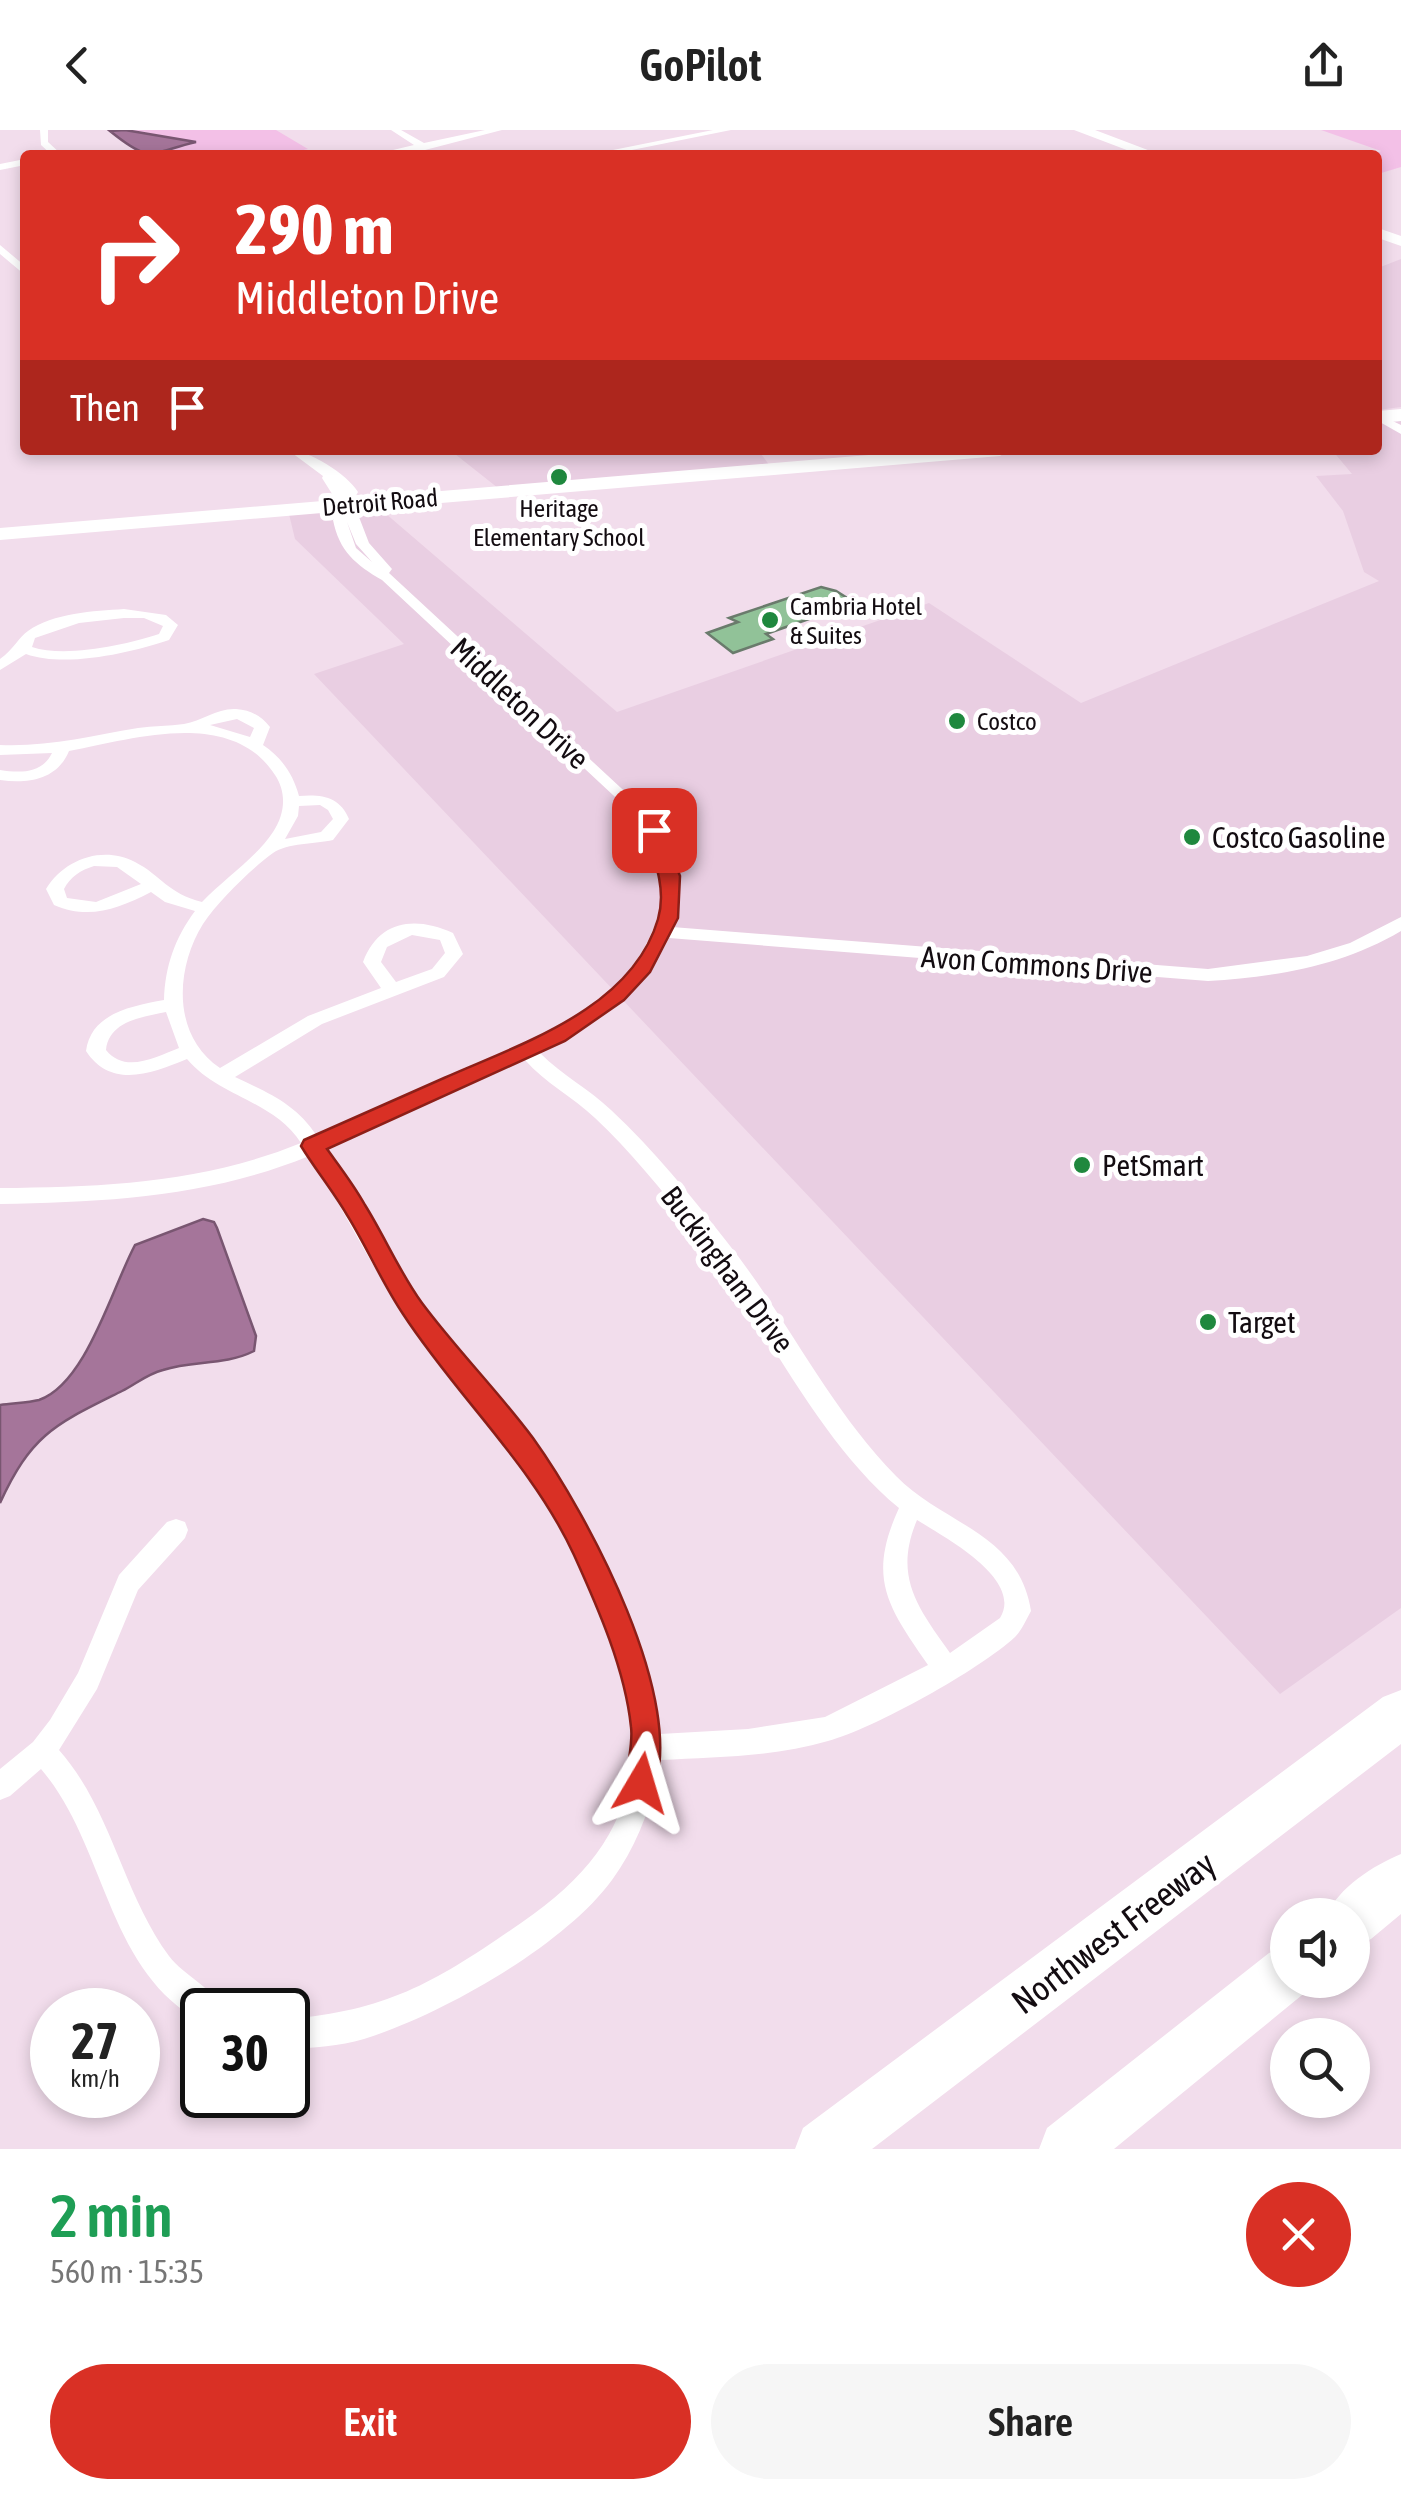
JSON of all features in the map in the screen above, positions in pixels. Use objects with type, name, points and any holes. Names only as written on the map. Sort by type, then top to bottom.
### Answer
[{"type":"highway","name":"Northwest Freeway","points":[[824,2149],[1401,1714]]},
{"type":"highway","points":[[1370,1905],[1401,1880]]},
{"type":"highway","points":[[1068,2149],[1270,1986]]},
{"type":"main road","points":[[1081,130],[1139,150]]},
{"type":"main road","name":"Detroit Road","points":[[0,534],[942,455]]},
{"type":"street","points":[[395,130],[424,146]]},
{"type":"street","points":[[404,150],[498,130]]},
{"type":"street","points":[[622,150],[727,130]]},
{"type":"street","points":[[1389,421],[1401,443]]},
{"type":"street","name":"Middleton Drive","points":[[0,1196],[150,1191],[241,1172],[312,1146],[526,1050],[604,1006],[643,967],[664,932],[670,876],[661,843],[644,817],[381,573],[385,569],[363,544],[346,506],[352,492],[345,481],[301,455]]},
{"type":"street","points":[[0,666],[24,649],[25,641],[39,629],[144,613],[161,616],[171,625],[164,637],[138,645],[48,657],[32,655],[24,649]]},
{"type":"street","points":[[0,750],[189,730],[226,734],[255,746],[282,772],[290,802],[285,828],[273,846],[206,908],[192,926],[174,968],[174,1004],[190,1050],[220,1077],[289,1114],[355,1208],[412,1308],[524,1447],[561,1504],[604,1590],[624,1644],[646,1726],[647,1748],[635,1810],[617,1849],[589,1888],[560,1914],[411,2010],[357,2028],[310,2032]]},
{"type":"street","points":[[0,774],[29,776],[48,770],[59,759],[62,745]]},
{"type":"street","points":[[273,846],[327,836],[341,820],[338,810],[327,802],[290,802]]},
{"type":"street","points":[[152,885],[105,906],[88,909],[60,901],[55,889],[67,872],[98,860],[122,862],[178,901],[206,908]]},
{"type":"street","name":"Avon Commons Drive","points":[[664,932],[1208,975],[1287,968],[1334,956],[1401,924]]},
{"type":"street","points":[[220,1077],[315,1020],[390,988]]},
{"type":"street","points":[[174,1004],[119,1018],[100,1034],[96,1051],[108,1065],[128,1070],[190,1050]]},
{"type":"street","name":"Buckingham Drive","points":[[526,1050],[555,1081],[601,1112],[702,1224],[860,1453],[912,1504],[1004,1566],[1017,1588],[1018,1611],[1010,1626],[994,1640],[828,1729],[748,1742],[647,1748]]},
{"type":"street","points":[[912,1504],[894,1544],[894,1580],[901,1601],[946,1669]]},
{"type":"street","points":[[0,1787],[42,1751],[74,1706],[128,1583],[176,1530]]},
{"type":"street","points":[[42,1751],[85,1808],[146,1950],[180,1991]]},
{"type":"shaded area","points":[[114,130],[276,130],[308,149],[304,150],[134,150]]},
{"type":"shaded area","points":[[1321,130],[1401,130],[1401,167],[1382,173],[1382,150]]},
{"type":"shaded area","points":[[110,131],[196,142],[166,150],[138,150]]},
{"type":"shaded area","points":[[1401,259],[1401,407],[1382,409],[1382,266]]},
{"type":"shaded area","points":[[1401,421],[1401,1608],[1280,1694],[314,674],[404,644],[295,539],[289,514],[378,507],[617,712],[929,603],[1081,703],[1379,581],[1364,572],[1343,511],[1316,476],[1352,474],[1336,455],[1382,455],[1382,423]]},
{"type":"shaded area","name":"Heritage Elementary School","points":[[456,455],[762,455],[770,466],[498,488]]},
{"type":"shaded area","points":[[203,1219],[214,1222],[217,1228],[256,1336],[254,1351],[157,1372],[63,1422],[23,1461],[0,1503],[0,1405],[39,1400],[56,1391],[71,1375],[96,1333],[135,1245]]},
{"type":"building","name":"Cambria Hotel & Suites","points":[[821,587],[855,603],[766,634],[773,639],[733,653],[707,633],[738,622],[729,618]]},
{"type":"place","name":"Heritage Elementary School","points":[[559,477]]},
{"type":"place","name":"Cambria Hotel & Suites","points":[[770,620]]},
{"type":"place","name":"Costco","points":[[957,721]]},
{"type":"place","name":"Costco Gasoline","points":[[1192,837]]},
{"type":"place","name":"PetSmart","points":[[1082,1165]]},
{"type":"place","name":"Target","points":[[1208,1322]]},
{"type":"route","points":[[641,1783],[647,1756],[646,1726],[638,1691],[604,1590],[584,1546],[524,1447],[412,1308],[355,1208],[312,1146],[557,1036],[617,995],[643,967],[668,918],[670,876],[667,858],[654,830]]}]
